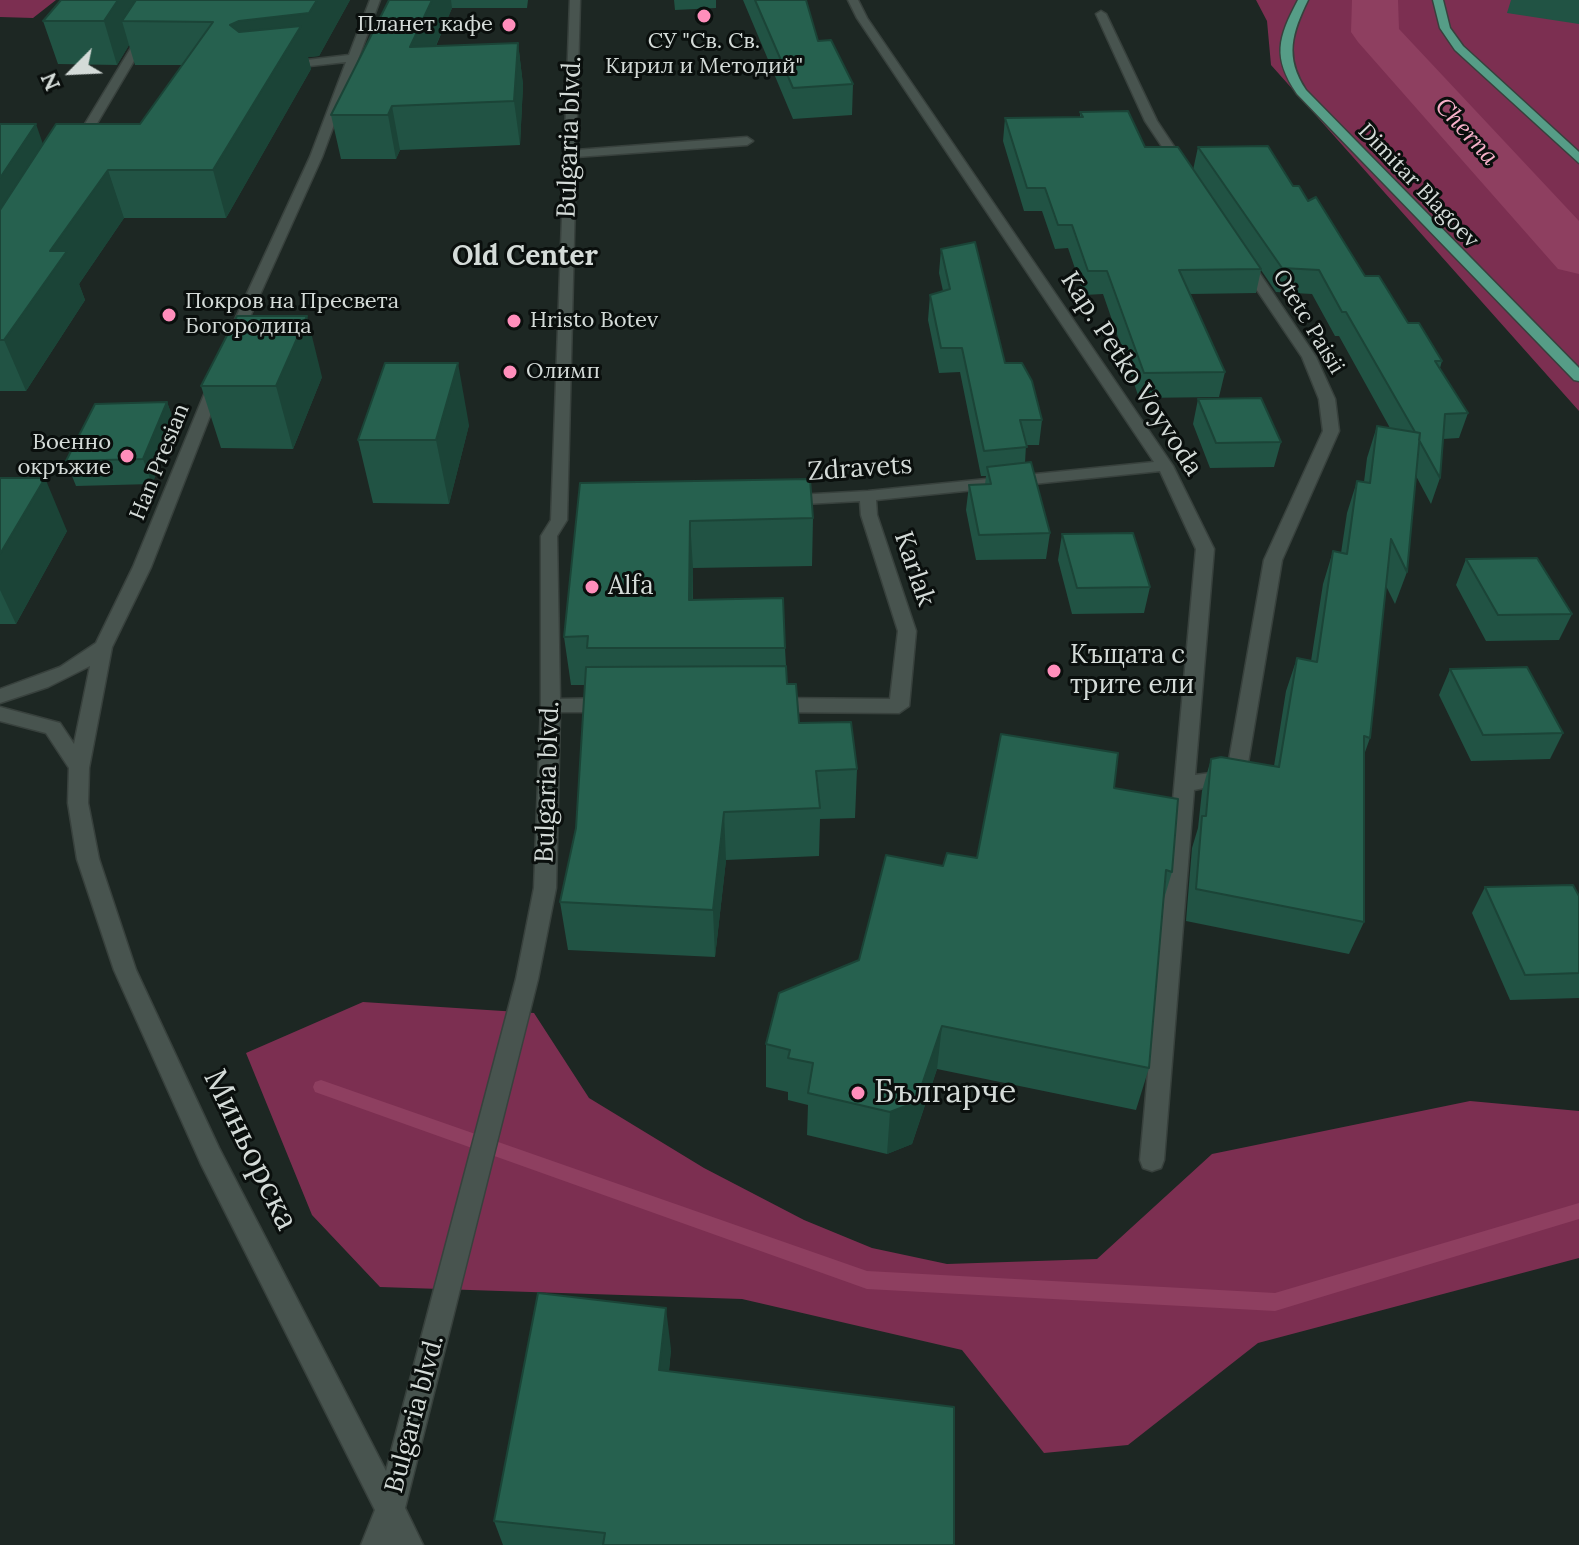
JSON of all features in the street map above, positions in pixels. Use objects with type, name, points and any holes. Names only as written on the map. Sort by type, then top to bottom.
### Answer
[{"type":"main road","name":"Dimitar Blagoev","points":[[1303,0],[1294,16],[1284,52],[1289,76],[1313,106],[1579,377]]},
{"type":"main road","points":[[1438,0],[1445,28],[1459,48],[1579,159]]},
{"type":"street","points":[[73,154],[165,0]]},
{"type":"street","name":"Han Presian","points":[[79,768],[103,647],[142,567],[225,359],[316,157],[375,0]]},
{"type":"street","name":"Bulgaria blvd.","points":[[376,1545],[391,1506],[527,979],[545,888],[551,706],[549,536],[567,518],[568,154],[575,0]]},
{"type":"street","name":"Kap. Petko Voyvoda","points":[[853,0],[862,18],[1165,466],[1205,549],[1152,1160]]},
{"type":"street","points":[[1101,14],[1151,121],[1195,187]]},
{"type":"street","points":[[265,68],[353,58]]},
{"type":"street","points":[[568,154],[747,141]]},
{"type":"street","name":"Otetc Paisii","points":[[1184,784],[1216,779],[1238,763],[1273,560],[1331,431],[1327,399],[1309,357],[1230,239]]},
{"type":"street","name":"Zdravets","points":[[775,501],[868,496],[1165,466]]},
{"type":"street","name":"Karlak","points":[[756,705],[899,706],[907,631],[869,515],[868,496]]},
{"type":"street","points":[[0,696],[66,674],[103,647]]},
{"type":"street","points":[[551,706],[629,705]]},
{"type":"street","points":[[0,714],[53,728],[79,768]]},
{"type":"street","name":"Миньорска","points":[[79,768],[78,803],[88,859],[125,970],[210,1156],[391,1506],[408,1545]]},
{"type":"shaded area","points":[[0,0],[56,0],[33,18],[0,17]]},
{"type":"shaded area","points":[[1256,0],[1579,0],[1579,411],[1271,65],[1267,21]]},
{"type":"shaded area","points":[[363,1002],[534,1013],[589,1098],[704,1168],[804,1220],[872,1248],[947,1264],[1097,1259],[1212,1154],[1470,1101],[1579,1111],[1579,1258],[1258,1343],[1128,1445],[1044,1453],[962,1350],[742,1299],[380,1287],[312,1215],[246,1053]]},
{"type":"building","points":[[61,0],[118,0],[104,21],[43,21]]},
{"type":"building","points":[[136,0],[317,0],[309,13],[239,21],[230,25],[239,32],[301,26],[213,170],[108,170],[50,251],[67,251],[4,340],[0,340],[0,210],[56,124],[140,124],[213,22],[122,21]]},
{"type":"building","points":[[389,0],[432,0],[410,47],[518,43],[514,101],[392,106],[388,115],[331,115]]},
{"type":"building","points":[[755,0],[806,0],[818,41],[831,40],[853,84],[793,88]]},
{"type":"building","points":[[1128,111],[1145,147],[1178,147],[1261,269],[1179,270],[1225,372],[1144,373],[1107,271],[1088,271],[1072,225],[1058,225],[1045,188],[1027,188],[1005,118],[1083,117],[1080,112]]},
{"type":"building","points":[[0,124],[36,124],[0,178]]},
{"type":"building","points":[[1268,146],[1293,186],[1299,186],[1308,201],[1316,197],[1365,276],[1379,276],[1408,323],[1419,323],[1442,361],[1435,361],[1468,413],[1445,414],[1440,478],[1419,440],[1420,433],[1415,432],[1319,270],[1282,268],[1198,147]]},
{"type":"building","points":[[975,242],[1005,363],[1022,363],[1032,381],[1042,420],[1020,420],[1027,447],[984,451],[962,348],[941,348],[930,295],[950,289],[941,249]]},
{"type":"building","points":[[237,316],[307,316],[276,386],[201,386]]},
{"type":"building","points":[[385,363],[458,363],[436,440],[358,440]]},
{"type":"building","points":[[1261,398],[1281,442],[1216,443],[1198,399]]},
{"type":"building","points":[[167,402],[143,459],[66,461],[95,404]]},
{"type":"building","points":[[1377,426],[1420,433],[1407,572],[1391,539],[1370,738],[1364,736],[1364,922],[1196,889],[1202,816],[1206,816],[1211,759],[1221,757],[1279,767],[1297,658],[1317,662],[1333,551],[1347,554],[1357,481],[1370,483]]},
{"type":"building","points":[[1031,462],[1050,533],[979,535],[969,485],[991,484],[987,467]]},
{"type":"building","points":[[0,478],[45,478],[0,554]]},
{"type":"building","points":[[810,479],[813,518],[690,521],[689,600],[783,598],[785,648],[587,648],[588,636],[564,637],[580,483]]},
{"type":"building","points":[[1133,533],[1150,587],[1077,588],[1062,534]]},
{"type":"building","points":[[1537,558],[1572,614],[1498,615],[1466,559]]},
{"type":"building","points":[[786,666],[787,684],[796,684],[799,723],[851,722],[857,769],[816,771],[820,808],[724,812],[713,910],[560,902],[576,828],[586,667]]},
{"type":"building","points":[[1527,667],[1563,733],[1483,735],[1450,669]]},
{"type":"building","points":[[1001,734],[1118,753],[1114,788],[1178,799],[1172,872],[1166,870],[1149,1068],[942,1026],[916,1102],[890,1112],[808,1093],[813,1063],[788,1058],[790,1050],[766,1044],[779,993],[859,960],[886,855],[943,866],[947,853],[977,858]]},
{"type":"building","points":[[1573,885],[1579,896],[1579,973],[1525,975],[1485,887]]},
{"type":"building","points":[[538,1293],[666,1308],[659,1370],[954,1407],[954,1545],[603,1545],[605,1533],[494,1521]]},
{"type":"waterway","name":"Cherna","points":[[1375,0],[1375,32],[1579,256]]},
{"type":"waterway","points":[[321,1087],[867,1280],[1275,1302],[1579,1211]]},
{"type":"place","name":"СУ \"Св. Св. Кирил и Методий\"","points":[[704,16]]},
{"type":"place","name":"Планет кафе","points":[[509,25]]},
{"type":"place","name":"Покров на Пресвета Богородица","points":[[169,315]]},
{"type":"place","name":"Hristo Botev","points":[[514,321]]},
{"type":"place","name":"Олимп","points":[[510,372]]},
{"type":"place","name":"Военно окръжие","points":[[127,456]]},
{"type":"place","name":"Alfa","points":[[592,587]]},
{"type":"place","name":"Къщата с трите ели","points":[[1054,671]]},
{"type":"place","name":"Българче","points":[[858,1093]]},
{"type":"district","name":"Old Center","points":[[525,257]]}]
